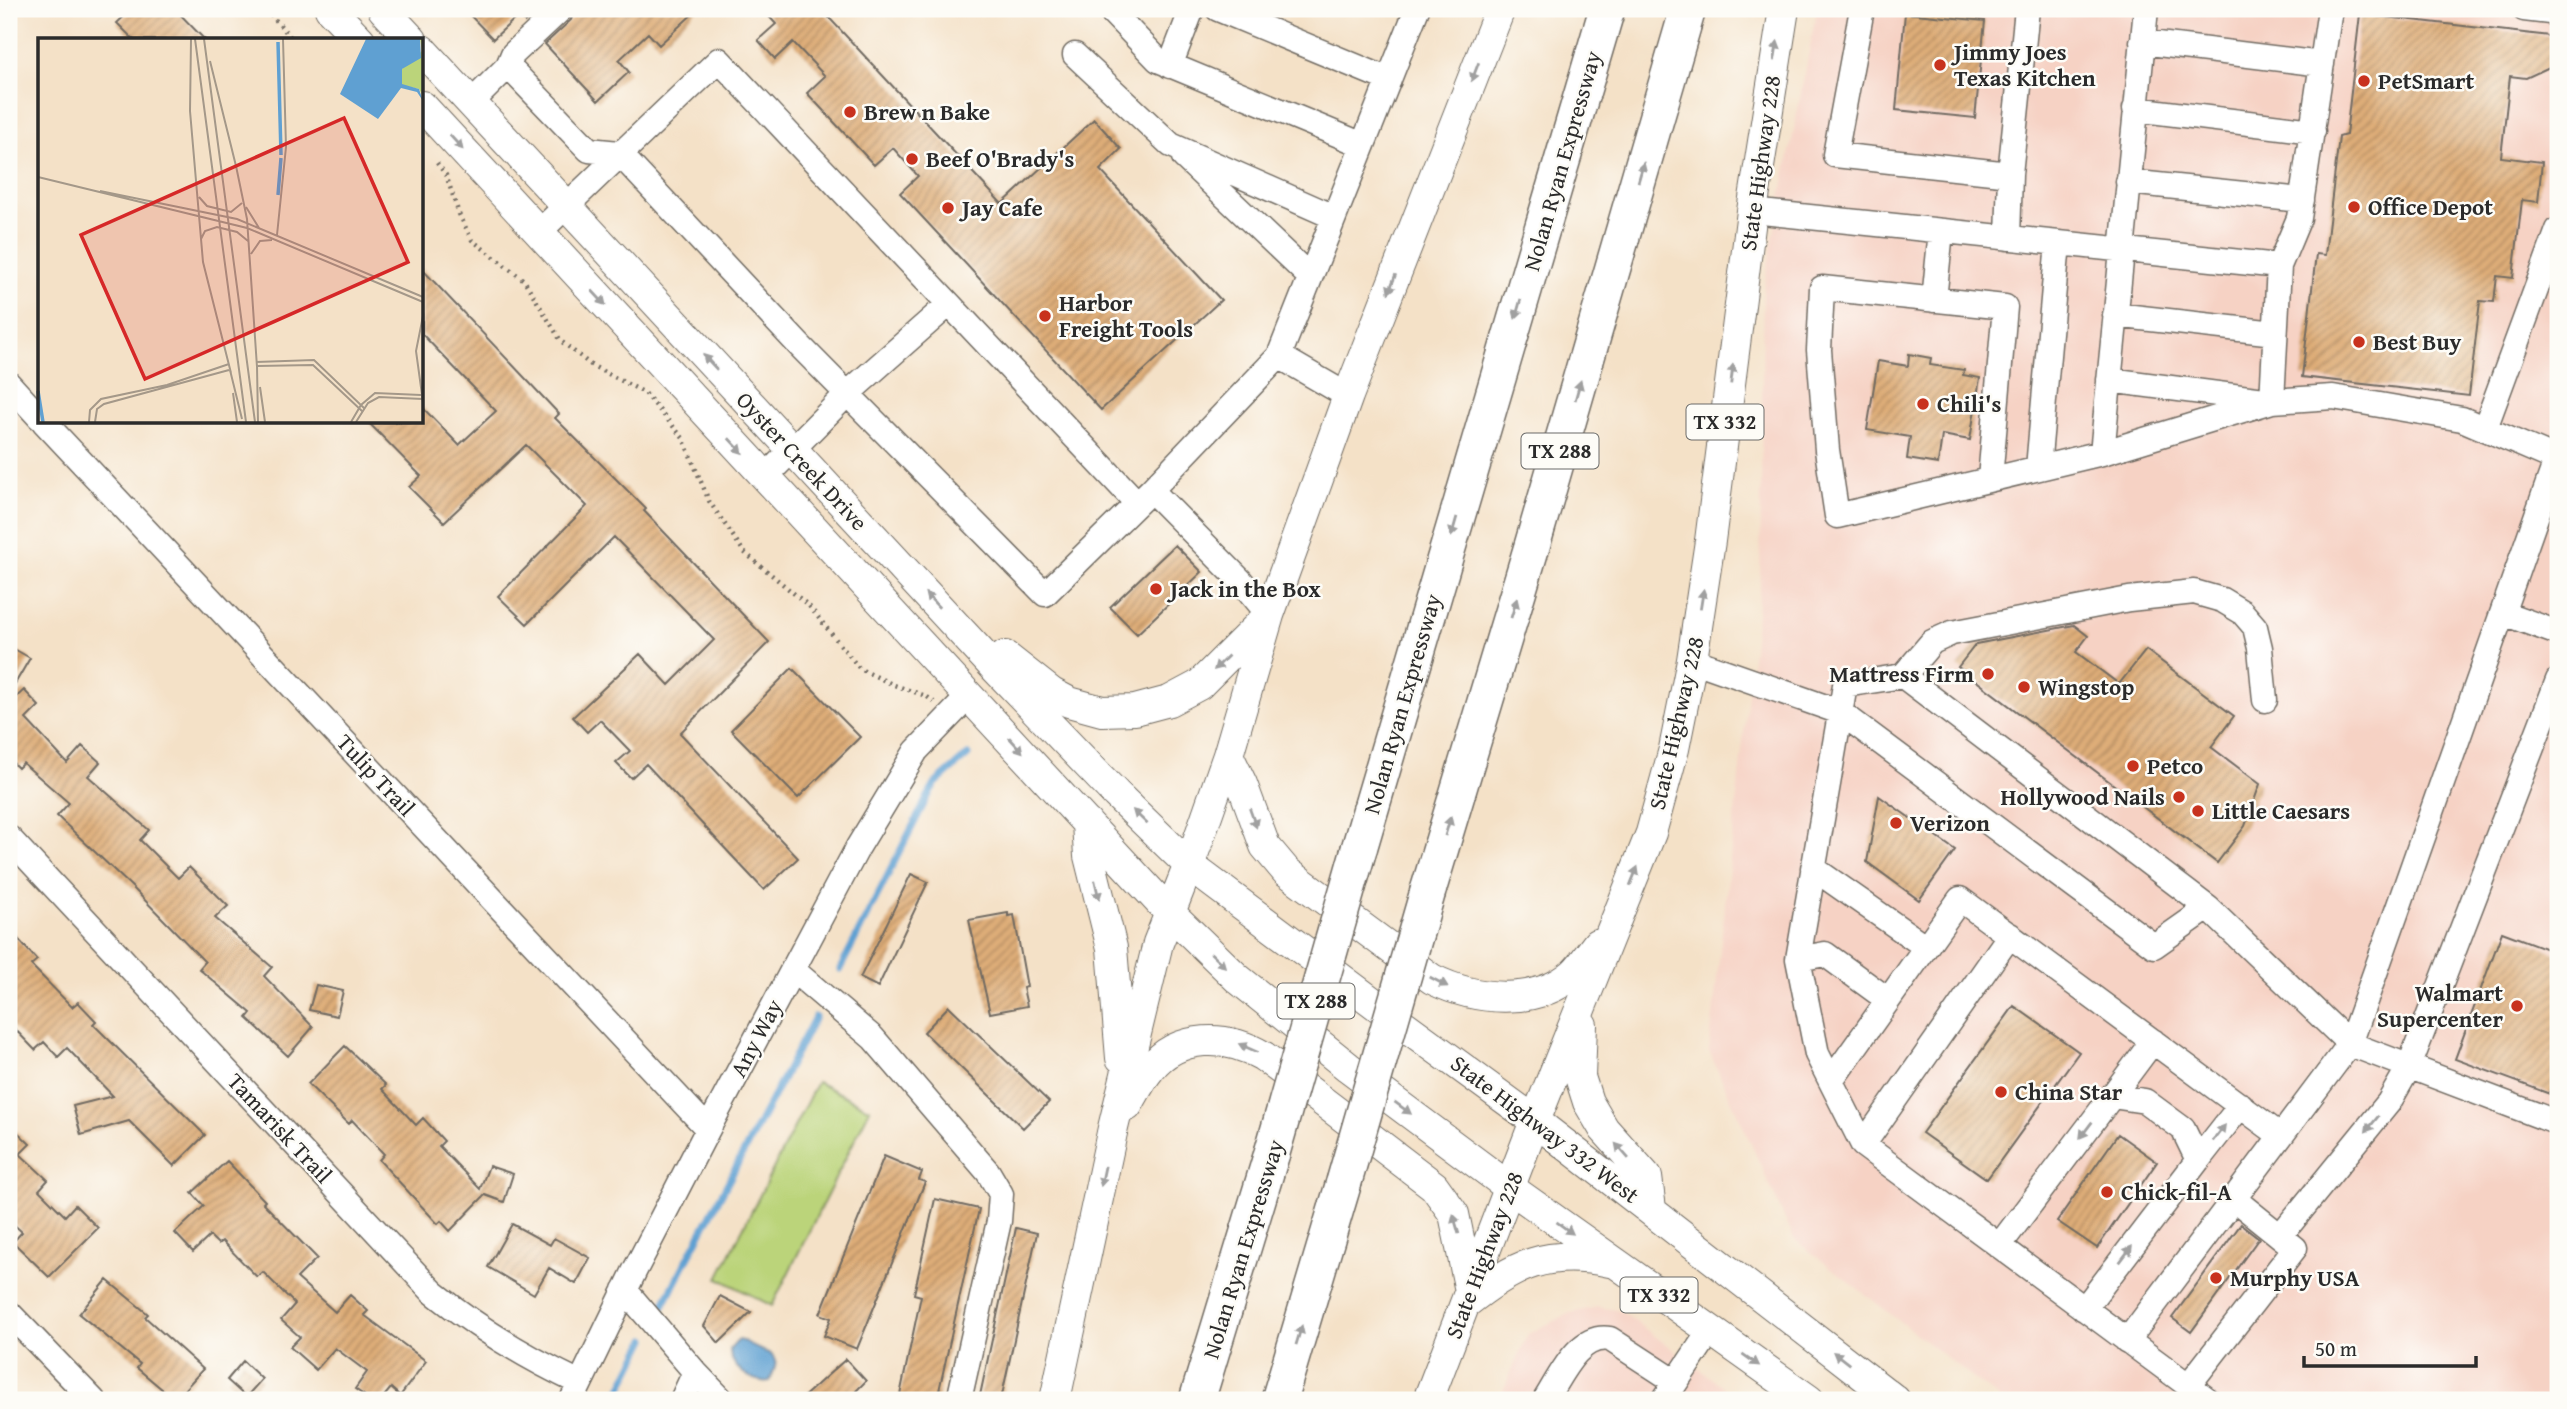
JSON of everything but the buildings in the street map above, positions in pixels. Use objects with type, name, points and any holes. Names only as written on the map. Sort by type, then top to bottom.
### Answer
[{"type":"highway","name":"Nolan Ryan Expressway","points":[[1197,1400],[1272,1153],[1607,9]]},
{"type":"highway","name":"TX 288","points":[[1279,1400],[1688,9]]},
{"type":"main road","points":[[330,9],[358,38]]},
{"type":"main road","points":[[1055,1400],[1113,1128],[1158,943],[1228,755],[1269,615],[1348,396],[1500,9]]},
{"type":"main road","name":"State Highway 228","points":[[1428,1400],[1535,1121],[1651,833],[1674,749],[1692,660],[1710,541],[1752,211],[1784,9]]},
{"type":"main road","name":"Oyster Creek Drive","points":[[424,52],[967,638],[1116,794],[1189,865]]},
{"type":"main road","name":"Oyster Creek Drive","points":[[424,108],[765,477],[960,705],[1087,823],[1169,912]]},
{"type":"main road","points":[[967,638],[1008,657],[1052,694],[1069,702],[1101,711],[1135,710],[1168,701],[1199,685],[1269,615]]},
{"type":"main road","points":[[1228,755],[1265,846],[1286,871],[1432,979],[1455,990],[1481,996],[1506,997],[1546,990],[1580,967],[1616,919]]},
{"type":"main road","points":[[1087,823],[1089,856],[1112,948],[1123,1085]]},
{"type":"main road","name":"State Highway 332 West","points":[[1189,865],[1535,1121],[1895,1400]]},
{"type":"main road","name":"TX 332","points":[[1169,912],[1237,978],[1348,1067],[1612,1262],[1809,1400]]},
{"type":"main road","name":"TX 332","points":[[1583,1005],[1580,1077],[1588,1102],[1604,1129],[1647,1177],[1651,1209]]},
{"type":"main road","points":[[1113,1128],[1150,1068],[1166,1055],[1196,1042],[1231,1041],[1263,1056],[1434,1186],[1454,1214],[1468,1297],[1524,1264],[1563,1257],[1589,1257],[1612,1262]]},
{"type":"street","points":[[471,103],[508,66],[513,54],[561,9]]},
{"type":"street","points":[[1109,9],[1158,60],[1363,145]]},
{"type":"street","points":[[1170,66],[1192,9]]},
{"type":"street","points":[[1218,9],[1388,80]]},
{"type":"street","points":[[508,66],[589,150],[619,153],[847,394],[1045,594],[1279,356],[1417,9]]},
{"type":"street","points":[[1862,9],[1835,155],[2010,174]]},
{"type":"street","points":[[2008,238],[2010,174],[2027,9]]},
{"type":"street","points":[[2102,453],[2146,9]]},
{"type":"street","points":[[2272,401],[2279,266],[2299,218],[2330,9]]},
{"type":"street","points":[[2524,9],[2558,13]]},
{"type":"street","points":[[2142,42],[2322,64]]},
{"type":"street","points":[[1075,55],[1310,277]]},
{"type":"street","points":[[538,233],[719,60],[949,304],[1144,496],[1241,581],[1269,615]]},
{"type":"street","points":[[2135,109],[2313,131]]},
{"type":"street","points":[[1171,145],[1334,217]]},
{"type":"street","points":[[2128,182],[2302,200]]},
{"type":"street","points":[[1752,211],[2279,266]]},
{"type":"street","points":[[2485,428],[2558,230]]},
{"type":"street","points":[[1934,300],[1941,231]]},
{"type":"street","points":[[2038,468],[2058,243]]},
{"type":"street","points":[[1990,479],[2006,307],[1822,288],[1819,350],[1827,450],[1837,516],[2102,453],[2272,401]]},
{"type":"street","points":[[765,477],[847,394],[949,304]]},
{"type":"street","points":[[2115,315],[2275,333]]},
{"type":"street","points":[[1279,356],[1348,396]]},
{"type":"street","points":[[2109,380],[2272,401],[2333,397],[2462,419],[2558,458],[2350,1044],[2127,1341]]},
{"type":"street","points":[[9,384],[38,416]]},
{"type":"street","name":"Tulip Trail","points":[[46,424],[708,1129]]},
{"type":"street","points":[[2208,1400],[1863,1145],[1818,1054],[1798,959],[1845,685],[1903,676],[1932,642],[1952,633],[2129,599],[2194,592],[2222,600],[2242,612],[2255,627],[2265,700]]},
{"type":"street","points":[[2503,613],[2558,633]]},
{"type":"street","points":[[1692,660],[1840,712],[2154,946],[2208,908]]},
{"type":"street","points":[[1903,676],[2208,908],[2350,1044],[2558,1123]]},
{"type":"street","points":[[2280,1236],[2389,1102],[2409,1067],[2558,680]]},
{"type":"street","name":"Any Way","points":[[576,1391],[708,1129],[858,847],[916,751],[960,705]]},
{"type":"street","name":"Tamarisk Trail","points":[[9,838],[433,1292],[463,1316],[576,1391]]},
{"type":"street","points":[[1814,868],[1926,947]]},
{"type":"street","points":[[1831,1081],[1960,899],[2281,1136]]},
{"type":"street","points":[[1863,1145],[2010,935]]},
{"type":"street","points":[[1798,959],[1825,954],[1888,1000]]},
{"type":"street","points":[[793,970],[873,1038],[988,1172],[1001,1194],[999,1221],[959,1400]]},
{"type":"street","points":[[2000,1246],[2153,1041]]},
{"type":"street","points":[[2112,1096],[2145,1101],[2183,1129],[2197,1160]]},
{"type":"street","points":[[2084,1309],[2241,1105]]},
{"type":"street","points":[[2188,1386],[2295,1248],[2234,1199]]},
{"type":"street","points":[[625,1290],[722,1400]]},
{"type":"street","points":[[9,1313],[93,1400]]},
{"type":"street","points":[[1545,1400],[1578,1351],[1599,1337],[1610,1339],[1670,1391],[1710,1332]]},
{"type":"street","points":[[682,1400],[695,1372]]},
{"type":"path","points":[[266,9],[291,38]]},
{"type":"path","points":[[430,153],[446,175],[471,240],[524,280],[561,341],[592,365],[645,393],[683,438],[709,501],[744,552],[809,606],[860,670],[894,685],[960,705]]},
{"type":"shaded area","points":[[1817,9],[2558,9],[2558,1400],[2001,1400],[1794,1239],[1709,1051],[1760,585],[1763,291]]},
{"type":"shaded area","points":[[1598,1307],[1621,1311],[1741,1400],[1499,1400],[1528,1334],[1570,1313]]},
{"type":"green space","points":[[817,1082],[870,1109],[772,1306],[718,1278]]},
{"type":"water","points":[[739,1340],[772,1356],[776,1364],[770,1381],[750,1377],[733,1362],[730,1348]]},
{"type":"waterway","points":[[840,969],[927,798],[936,783],[968,755]]},
{"type":"waterway","points":[[660,1311],[815,1017]]},
{"type":"waterway","points":[[615,1400],[646,1339]]},
{"type":"place","name":"Jimmy Joes Texas Kitchen","points":[[1940,65]]},
{"type":"place","name":"PetSmart","points":[[2364,81]]},
{"type":"place","name":"Brew n Bake","points":[[850,112]]},
{"type":"place","name":"Beef O'Brady's","points":[[912,159]]},
{"type":"place","name":"Office Depot","points":[[2354,207]]},
{"type":"place","name":"Jay Cafe","points":[[948,208]]},
{"type":"place","name":"Harbor Freight Tools","points":[[1045,316]]},
{"type":"place","name":"Best Buy","points":[[2359,342]]},
{"type":"place","name":"Chili's","points":[[1923,404]]},
{"type":"place","name":"Jack in the Box","points":[[1156,589]]},
{"type":"place","name":"Mattress Firm","points":[[1988,674]]},
{"type":"place","name":"Wingstop","points":[[2024,687]]},
{"type":"place","name":"Petco","points":[[2133,766]]},
{"type":"place","name":"Hollywood Nails","points":[[2179,797]]},
{"type":"place","name":"Little Caesars","points":[[2198,811]]},
{"type":"place","name":"Verizon","points":[[1896,823]]},
{"type":"place","name":"Walmart Supercenter","points":[[2517,1006]]},
{"type":"place","name":"China Star","points":[[2001,1092]]},
{"type":"place","name":"Chick-fil-A","points":[[2107,1192]]},
{"type":"place","name":"Murphy USA","points":[[2216,1278]]}]
